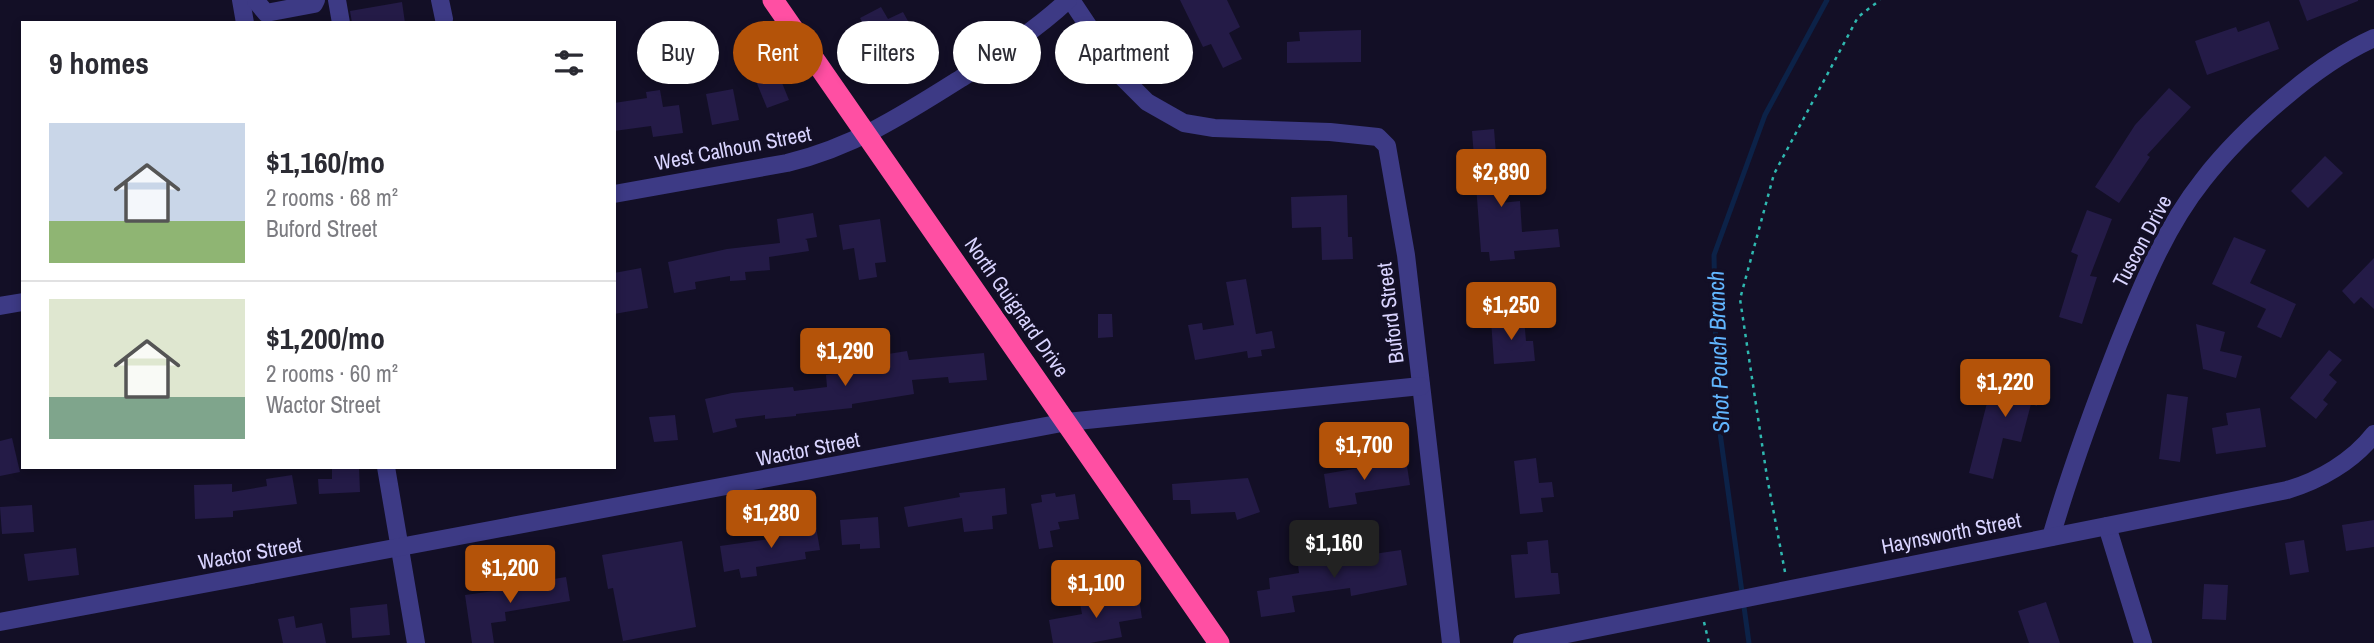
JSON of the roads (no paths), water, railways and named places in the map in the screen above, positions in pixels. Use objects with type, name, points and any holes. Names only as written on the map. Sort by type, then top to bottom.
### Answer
[{"type":"highway","name":"North Guignard Drive","points":[[773,0],[1219,643]]},
{"type":"street","points":[[245,21],[249,1],[266,13],[314,4],[316,0]]},
{"type":"street","points":[[337,0],[341,21]]},
{"type":"street","points":[[440,0],[444,19]]},
{"type":"street","name":"West Calhoun Street","points":[[616,194],[787,163],[814,156],[867,134],[900,117],[1000,53],[1069,0]]},
{"type":"street","name":"Buford Street","points":[[1069,0],[1135,91],[1161,112],[1184,123],[1214,128],[1331,132],[1378,137],[1387,146],[1406,255],[1451,643]]},
{"type":"street","name":"Tuscon Drive","points":[[2051,537],[2074,458],[2142,284],[2181,211],[2226,151],[2265,113],[2317,70],[2374,38]]},
{"type":"street","points":[[0,306],[21,302]]},
{"type":"street","name":"Wactor Street","points":[[0,622],[1067,422],[1421,386]]},
{"type":"street","name":"Haynsworth Street","points":[[1522,643],[2305,485],[2353,455],[2374,434]]},
{"type":"street","points":[[386,469],[416,643]]},
{"type":"street","points":[[2107,526],[2143,643]]},
{"type":"waterway","name":"Shot Pouch Branch","points":[[1749,643],[1717,411],[1714,255],[1765,115],[1827,0]]}]
